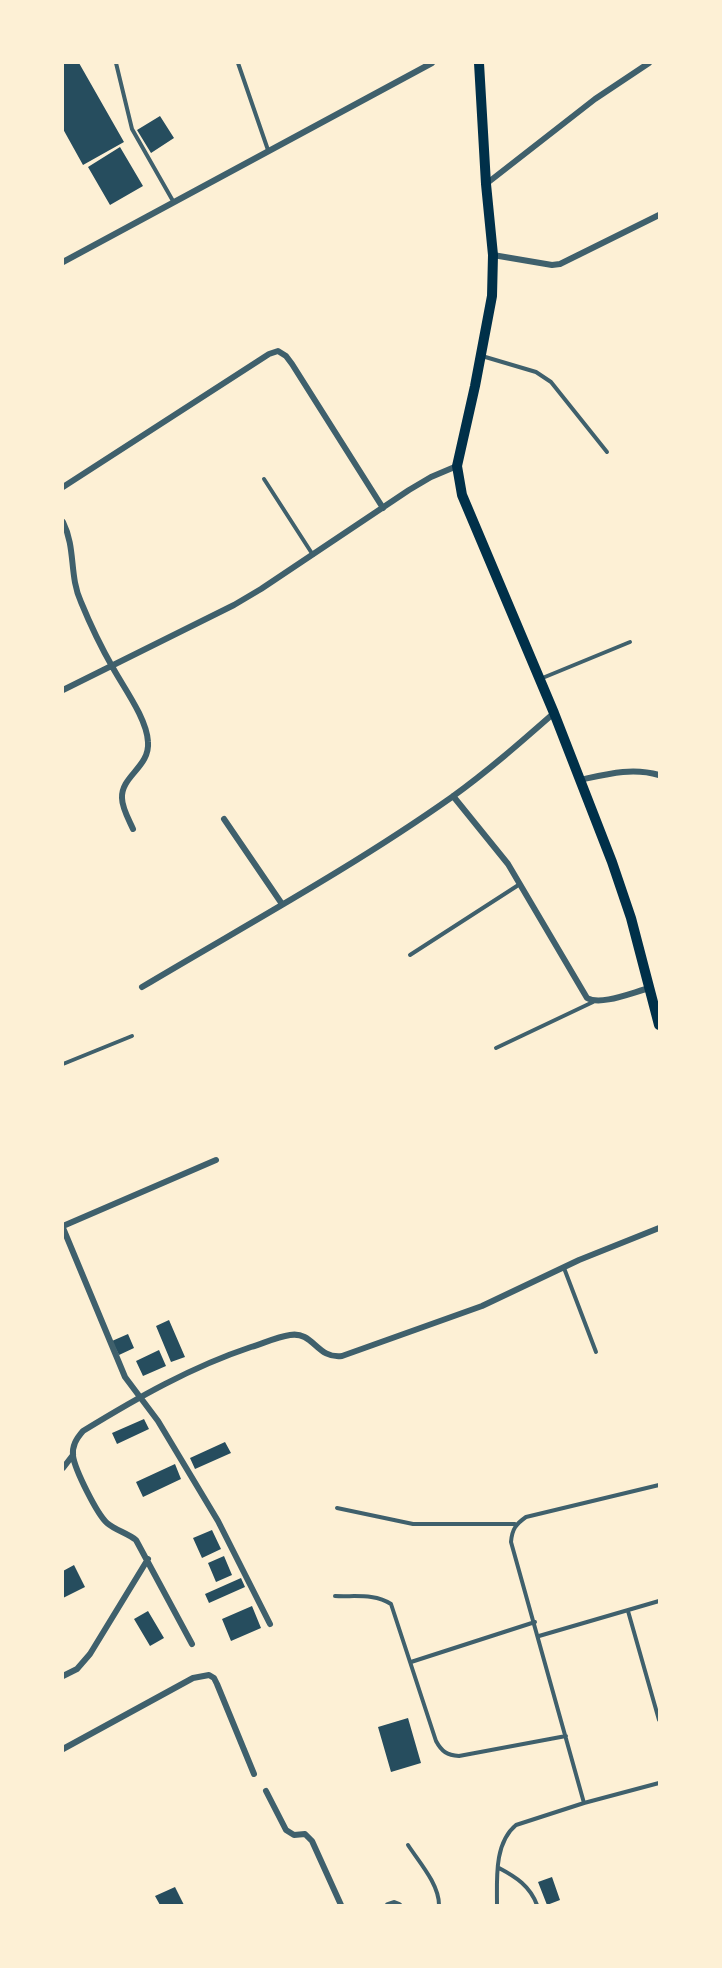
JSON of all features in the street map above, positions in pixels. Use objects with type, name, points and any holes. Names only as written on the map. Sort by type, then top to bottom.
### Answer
[{"type":"main road","points":[[479,63],[486,184],[493,255],[492,296],[457,466],[462,495],[554,713],[622,892],[659,1025]]},
{"type":"street","points":[[63,261],[432,63]]},
{"type":"street","points":[[486,184],[595,99],[649,63]]},
{"type":"street","points":[[493,255],[552,265],[560,264],[659,215]]},
{"type":"street","points":[[63,487],[269,354],[278,351],[292,364],[383,508]]},
{"type":"street","points":[[63,690],[234,605],[431,477],[457,466]]},
{"type":"street","points":[[63,522],[71,543],[75,588],[111,666],[136,710],[148,740],[146,759],[128,782],[122,798],[133,829]]},
{"type":"street","points":[[142,987],[380,846],[453,796],[503,758],[554,713]]},
{"type":"street","points":[[579,780],[628,771],[659,775]]},
{"type":"street","points":[[453,796],[497,849],[521,884],[586,998],[593,1002],[650,988]]},
{"type":"street","points":[[225,819],[282,904]]},
{"type":"street","points":[[216,1160],[63,1227],[125,1377],[158,1421],[218,1521],[270,1624]]},
{"type":"street","points":[[63,1467],[73,1455],[77,1438],[83,1431],[138,1397],[214,1360],[290,1335],[300,1334],[309,1339],[323,1353],[332,1357],[342,1356],[482,1306],[564,1267],[659,1228]]},
{"type":"street","points":[[73,1455],[76,1466],[103,1518],[110,1526],[128,1533],[136,1540],[192,1644]]},
{"type":"street","points":[[63,1676],[76,1668],[90,1653],[148,1559]]},
{"type":"street","points":[[63,1749],[165,1692],[193,1678],[209,1675],[217,1684],[254,1774]]},
{"type":"street","points":[[266,1791],[290,1834],[305,1834],[312,1841],[341,1905]]},
{"type":"street","points":[[388,1905],[394,1903],[399,1905]]},
{"type":"lane","points":[[116,63],[132,129],[173,201]]},
{"type":"lane","points":[[237,63],[268,150]]},
{"type":"lane","points":[[481,356],[536,372],[551,382],[607,452]]},
{"type":"lane","points":[[264,479],[313,555]]},
{"type":"lane","points":[[539,679],[630,642]]},
{"type":"lane","points":[[410,955],[521,884]]},
{"type":"lane","points":[[496,1048],[593,1002]]},
{"type":"lane","points":[[63,1064],[132,1036]]},
{"type":"lane","points":[[564,1267],[596,1352]]},
{"type":"lane","points":[[584,1803],[511,1542],[512,1532],[516,1524],[526,1517],[659,1485]]},
{"type":"lane","points":[[337,1508],[421,1525],[516,1524]]},
{"type":"lane","points":[[335,1596],[374,1597],[384,1599],[391,1604],[436,1741],[447,1755],[459,1756],[566,1737]]},
{"type":"lane","points":[[539,1636],[659,1601]]},
{"type":"lane","points":[[628,1611],[659,1720]]},
{"type":"lane","points":[[411,1662],[535,1622]]},
{"type":"lane","points":[[497,1905],[502,1843],[507,1832],[516,1825],[584,1803],[659,1783]]},
{"type":"lane","points":[[408,1845],[434,1887],[439,1905]]},
{"type":"lane","points":[[499,1868],[524,1883],[537,1905]]},
{"type":"building","points":[[63,63],[79,63],[124,142],[83,165],[63,129]]},
{"type":"building","points":[[160,116],[174,138],[151,153],[137,130]]},
{"type":"building","points":[[120,147],[143,186],[110,205],[88,167]]},
{"type":"building","points":[[169,1320],[185,1357],[171,1362],[156,1326]]},
{"type":"building","points":[[128,1334],[134,1348],[119,1355],[112,1341]]},
{"type":"building","points":[[159,1350],[166,1366],[143,1376],[136,1361]]},
{"type":"building","points":[[144,1419],[149,1429],[117,1444],[112,1433]]},
{"type":"building","points":[[225,1442],[231,1453],[195,1469],[190,1458]]},
{"type":"building","points":[[175,1464],[181,1479],[143,1497],[136,1482]]},
{"type":"building","points":[[212,1530],[221,1549],[202,1558],[193,1538]]},
{"type":"building","points":[[224,1556],[232,1575],[216,1582],[208,1563]]},
{"type":"building","points":[[74,1565],[85,1587],[63,1598],[63,1571]]},
{"type":"building","points":[[241,1578],[245,1587],[209,1603],[205,1594]]},
{"type":"building","points":[[252,1606],[261,1628],[231,1641],[222,1619]]},
{"type":"building","points":[[148,1611],[164,1638],[150,1646],[134,1619]]},
{"type":"building","points":[[408,1718],[421,1763],[391,1772],[378,1727]]},
{"type":"building","points":[[552,1877],[560,1900],[547,1905],[538,1882]]},
{"type":"building","points":[[175,1887],[184,1905],[160,1905],[155,1896]]}]
